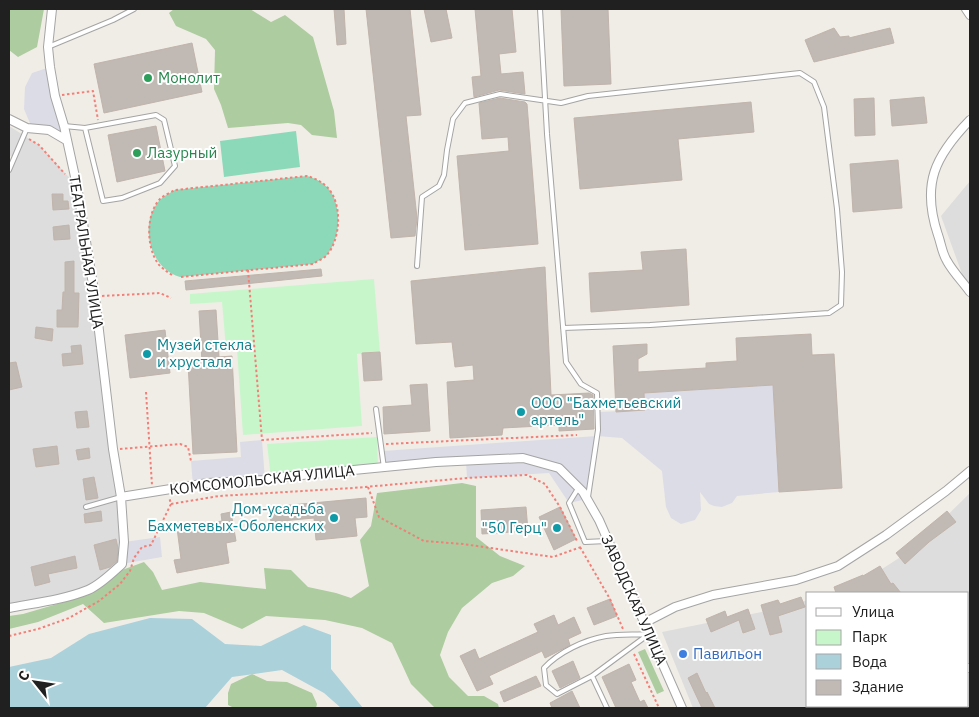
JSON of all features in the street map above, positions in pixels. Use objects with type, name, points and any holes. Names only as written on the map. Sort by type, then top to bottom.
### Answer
[{"type":"street","name":"ТЕАТРАЛЬНАЯ УЛИЦА","points":[[52,9],[48,47],[55,96],[64,126],[76,186],[95,297],[113,449],[121,497]]},
{"type":"street","points":[[966,9],[970,15]]},
{"type":"street","points":[[9,120],[25,132],[49,130],[66,140]]},
{"type":"street","points":[[970,120],[951,140],[939,158],[932,189],[935,225],[946,260],[970,292]]},
{"type":"street","name":"КОМСОМОЛЬСКАЯ УЛИЦА","points":[[121,497],[208,483],[266,480],[270,478],[436,462],[523,458],[559,468],[583,493]]},
{"type":"street","points":[[644,623],[675,607],[713,595],[796,580],[838,566],[886,536],[970,471]]},
{"type":"street","name":"ЗАВОДСКАЯ УЛИЦА","points":[[583,493],[607,541],[682,708]]},
{"type":"street","points":[[9,608],[89,590],[122,564],[124,542],[121,497]]},
{"type":"lane","points":[[48,47],[113,20],[134,9]]},
{"type":"lane","points":[[540,9],[545,102],[566,362],[581,384],[597,393],[598,430],[583,493],[569,503],[584,542],[607,541]]},
{"type":"lane","points":[[416,266],[422,197],[439,186],[444,175],[446,150],[453,119],[465,103],[500,94],[561,103],[588,96],[800,73],[814,82],[824,107],[842,272],[841,305],[828,313],[650,325],[563,328]]},
{"type":"lane","points":[[64,126],[85,128],[156,115],[164,120],[175,166],[160,184],[122,198],[102,201],[85,128]]},
{"type":"lane","points":[[9,170],[25,132]]},
{"type":"lane","points":[[376,409],[384,468]]},
{"type":"lane","points":[[86,507],[121,497]]},
{"type":"lane","points":[[649,634],[592,676],[557,694],[546,685],[544,668],[552,659],[578,645],[606,636],[649,634]]},
{"type":"lane","points":[[592,676],[607,708]]},
{"type":"path","points":[[55,96],[93,91],[98,126]]},
{"type":"path","points":[[25,132],[76,186]]},
{"type":"path","points":[[172,275],[157,262],[151,250],[149,222],[158,202],[175,190],[307,176],[319,180],[329,188],[335,198],[338,225],[334,244],[325,257],[313,264],[180,277]]},
{"type":"path","points":[[248,270],[262,440],[380,433]]},
{"type":"path","points":[[95,297],[160,293],[171,298]]},
{"type":"path","points":[[146,392],[153,492]]},
{"type":"path","points":[[381,444],[577,434]]},
{"type":"path","points":[[113,449],[180,444],[188,447],[191,461]]},
{"type":"path","points":[[171,504],[219,496],[527,475],[545,484],[560,507],[610,599],[626,635]]},
{"type":"path","points":[[368,487],[378,517],[424,541],[553,557],[581,547]]},
{"type":"path","points":[[631,646],[659,708]]},
{"type":"shaded area","points":[[50,67],[66,140],[32,128],[24,109],[25,87],[32,73]]},
{"type":"shaded area","points":[[9,126],[39,145],[77,186],[121,497],[122,564],[89,590],[9,608],[9,170],[14,158],[9,155]]},
{"type":"shaded area","points":[[970,181],[970,296],[941,216]]},
{"type":"shaded area","points":[[773,385],[779,492],[737,496],[732,503],[722,507],[709,504],[700,492],[701,510],[695,520],[681,524],[671,518],[666,507],[662,471],[622,438],[597,436],[598,412],[645,410],[644,393]]},
{"type":"shaded area","points":[[597,436],[587,499],[569,503],[549,473],[467,478],[466,461],[384,468],[383,451]]},
{"type":"shaded area","points":[[262,440],[265,480],[193,486],[191,461],[241,457],[240,442]]},
{"type":"shaded area","points":[[970,493],[970,708],[693,708],[662,632],[771,610],[806,601],[806,707],[969,707],[969,592],[836,592],[854,587],[913,549]]},
{"type":"shaded area","points":[[160,537],[162,557],[122,564],[124,542]]},
{"type":"green space","points":[[9,9],[44,9],[37,47],[18,57],[9,50]]},
{"type":"green space","points":[[174,9],[250,9],[271,22],[285,15],[313,37],[334,111],[337,138],[312,135],[301,125],[288,123],[228,128],[214,89],[215,50],[206,39],[176,26],[169,13]]},
{"type":"green space","points":[[296,131],[300,167],[224,177],[220,141]]},
{"type":"green space","points":[[307,176],[327,187],[336,202],[338,212],[335,241],[325,257],[313,264],[180,277],[170,273],[155,257],[149,236],[151,214],[160,200],[175,190]]},
{"type":"green space","points":[[374,279],[380,352],[357,354],[362,426],[243,435],[237,349],[226,349],[222,302],[190,304],[190,294]]},
{"type":"green space","points":[[377,437],[378,469],[271,478],[267,444]]},
{"type":"green space","points":[[462,483],[476,486],[476,537],[500,556],[525,566],[513,576],[492,583],[462,608],[448,632],[440,655],[449,677],[468,696],[484,696],[498,704],[499,708],[435,708],[411,684],[392,643],[362,628],[325,620],[266,616],[242,629],[204,613],[179,611],[104,623],[83,604],[38,622],[9,629],[9,616],[23,614],[88,595],[122,570],[144,562],[153,572],[162,590],[200,582],[266,589],[264,568],[291,570],[308,587],[351,598],[369,586],[360,540],[371,526],[377,493]]},
{"type":"green space","points":[[645,649],[664,691],[657,694],[638,652]]},
{"type":"green space","points":[[252,674],[267,681],[287,682],[312,693],[317,704],[316,708],[234,708],[228,705],[228,693],[231,684]]},
{"type":"water","points":[[150,618],[192,619],[225,644],[261,646],[304,625],[331,635],[331,669],[363,708],[341,708],[324,693],[282,670],[232,677],[205,708],[9,708],[9,667],[51,658],[89,634]]},
{"type":"building","points":[[334,9],[344,9],[346,44],[337,45]]},
{"type":"building","points":[[366,9],[410,9],[421,115],[406,116],[417,218],[415,236],[391,238]]},
{"type":"building","points":[[424,9],[446,9],[452,38],[431,42]]},
{"type":"building","points":[[475,9],[512,9],[516,52],[499,54],[501,74],[523,72],[525,94],[499,90],[474,97],[472,77],[481,76]]},
{"type":"building","points":[[561,9],[608,9],[611,84],[564,86]]},
{"type":"building","points":[[834,28],[840,37],[849,36],[849,38],[890,28],[894,43],[814,62],[805,40]]},
{"type":"building","name":"Монолит","points":[[192,43],[202,92],[104,113],[94,64]]},
{"type":"building","points":[[924,97],[927,123],[892,126],[890,100]]},
{"type":"building","points":[[500,98],[525,102],[527,104],[538,244],[465,250],[457,156],[509,151],[508,137],[482,139],[479,103]]},
{"type":"building","points":[[874,98],[875,135],[855,136],[854,99]]},
{"type":"building","points":[[751,102],[754,132],[678,139],[682,180],[580,189],[574,118]]},
{"type":"building","name":"Лазурный","points":[[156,126],[165,171],[117,182],[108,135]]},
{"type":"building","points":[[898,160],[902,208],[853,212],[850,164]]},
{"type":"building","points":[[52,194],[63,194],[63,201],[68,201],[69,209],[53,210]]},
{"type":"building","points":[[69,225],[70,239],[54,240],[53,227]]},
{"type":"building","points":[[686,249],[689,305],[591,312],[589,273],[643,270],[641,252]]},
{"type":"building","points":[[74,261],[74,293],[79,293],[78,327],[57,327],[57,310],[62,310],[63,292],[65,292],[65,262]]},
{"type":"building","points":[[545,267],[551,395],[589,393],[593,395],[594,429],[559,431],[559,425],[503,428],[502,435],[450,438],[447,382],[474,380],[473,365],[455,367],[452,342],[416,344],[411,281]]},
{"type":"building","points":[[321,269],[322,276],[186,290],[185,281]]},
{"type":"building","points":[[216,310],[219,357],[232,356],[237,452],[193,454],[188,363],[202,362],[199,311]]},
{"type":"building","points":[[36,327],[53,329],[52,341],[35,338]]},
{"type":"building","name":"Музей стекла и хрусталя","points":[[165,330],[170,373],[130,378],[125,335]]},
{"type":"building","points":[[811,334],[812,355],[834,354],[842,488],[779,492],[773,385],[644,393],[645,410],[616,412],[613,346],[647,344],[647,354],[638,359],[638,372],[706,368],[706,363],[737,361],[736,338]]},
{"type":"building","points":[[81,345],[83,364],[63,366],[62,354],[72,353],[71,346]]},
{"type":"building","points":[[380,352],[382,380],[364,381],[362,353]]},
{"type":"building","points":[[16,362],[22,387],[9,390],[9,363]]},
{"type":"building","points":[[427,384],[430,431],[384,434],[383,407],[412,405],[410,385]]},
{"type":"building","points":[[87,411],[89,427],[77,428],[75,412]]},
{"type":"building","points":[[57,446],[59,464],[36,467],[33,449]]},
{"type":"building","points":[[89,448],[90,458],[78,460],[76,450]]},
{"type":"building","points":[[94,477],[98,498],[86,500],[83,479]]},
{"type":"building","points":[[366,498],[367,517],[355,518],[357,536],[316,540],[314,518],[271,522],[269,507]]},
{"type":"building","points":[[526,507],[528,531],[482,534],[481,510]]},
{"type":"building","name":"\"50 Герц\"","points":[[560,507],[576,539],[554,550],[539,517]]},
{"type":"building","points":[[101,511],[102,521],[85,523],[84,514]]},
{"type":"building","points":[[947,511],[956,522],[929,542],[905,564],[896,553]]},
{"type":"building","points":[[231,512],[236,541],[226,543],[229,563],[177,573],[174,560],[181,559],[177,528],[222,521],[221,514]]},
{"type":"building","points":[[116,539],[118,548],[117,561],[110,567],[100,570],[94,545]]},
{"type":"building","points":[[75,556],[77,568],[48,574],[50,582],[35,586],[31,567]]},
{"type":"building","points":[[880,566],[891,584],[893,583],[900,592],[836,592],[834,587],[863,576]]},
{"type":"building","points":[[801,597],[805,607],[778,616],[782,632],[770,635],[761,605],[778,600],[780,604]]},
{"type":"building","points":[[610,599],[617,616],[594,625],[587,608]]},
{"type":"building","points":[[748,609],[755,629],[743,633],[739,620],[711,632],[706,619],[725,611],[727,617]]},
{"type":"building","points":[[554,615],[558,625],[574,617],[581,633],[568,639],[570,645],[545,658],[542,651],[489,676],[493,684],[477,691],[460,656],[475,649],[479,659],[538,632],[534,624]]},
{"type":"building","points":[[573,661],[580,678],[560,688],[552,671]]},
{"type":"building","points":[[629,664],[636,680],[631,682],[640,702],[644,700],[648,708],[616,708],[602,677]]},
{"type":"building","points":[[697,673],[715,708],[702,708],[688,678]]},
{"type":"building","points":[[536,676],[541,686],[504,702],[500,692]]},
{"type":"building","points":[[572,691],[580,708],[552,708],[550,703]]},
{"type":"place","name":"Монолит","points":[[148,78]]},
{"type":"place","name":"Лазурный","points":[[137,153]]},
{"type":"place","name":"Музей стекла и хрусталя","points":[[147,354]]},
{"type":"place","name":"ООО \"Бахметьевский артель\"","points":[[521,412]]},
{"type":"place","name":"Дом-усадьба Бахметевых-Оболенских","points":[[334,518]]},
{"type":"place","name":"\"50 Герц\"","points":[[557,528]]},
{"type":"place","name":"Павильон","points":[[683,654]]}]
